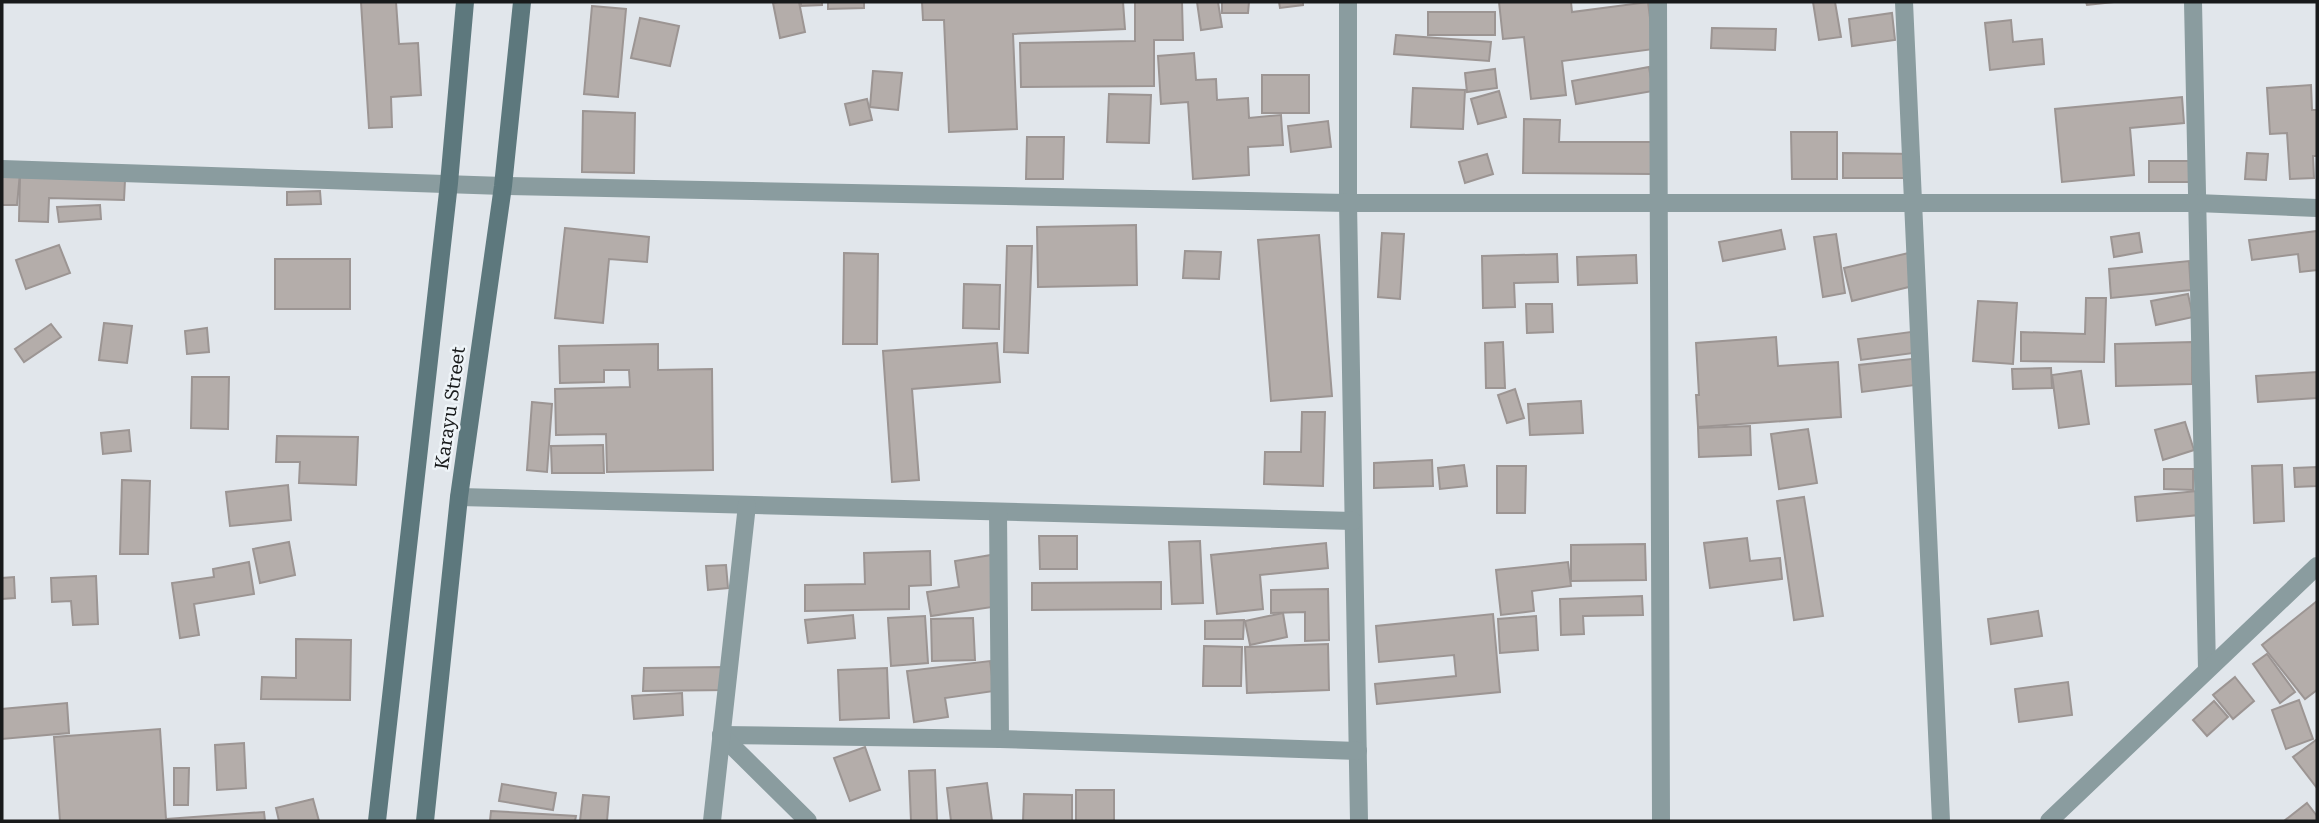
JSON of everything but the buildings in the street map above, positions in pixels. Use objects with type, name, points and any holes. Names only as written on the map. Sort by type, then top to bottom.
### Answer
[{"type":"main road","name":"Karayu Street","points":[[377,821],[449,183],[465,2]]},
{"type":"main road","name":"Karayu Street","points":[[425,821],[459,497],[503,186],[522,2]]},
{"type":"street","points":[[1348,2],[1348,203],[1359,821]]},
{"type":"street","points":[[1658,2],[1661,821]]},
{"type":"street","points":[[1904,2],[1941,821]]},
{"type":"street","points":[[2193,2],[2207,669]]},
{"type":"street","points":[[2,169],[503,186],[1348,203],[2197,203],[2317,208]]},
{"type":"street","points":[[459,497],[1353,522]]},
{"type":"street","points":[[712,821],[747,505]]},
{"type":"street","points":[[998,512],[1000,739]]},
{"type":"street","points":[[2049,821],[2317,566]]},
{"type":"street","points":[[721,735],[1000,739],[1358,751]]},
{"type":"street","points":[[721,735],[808,821]]}]
